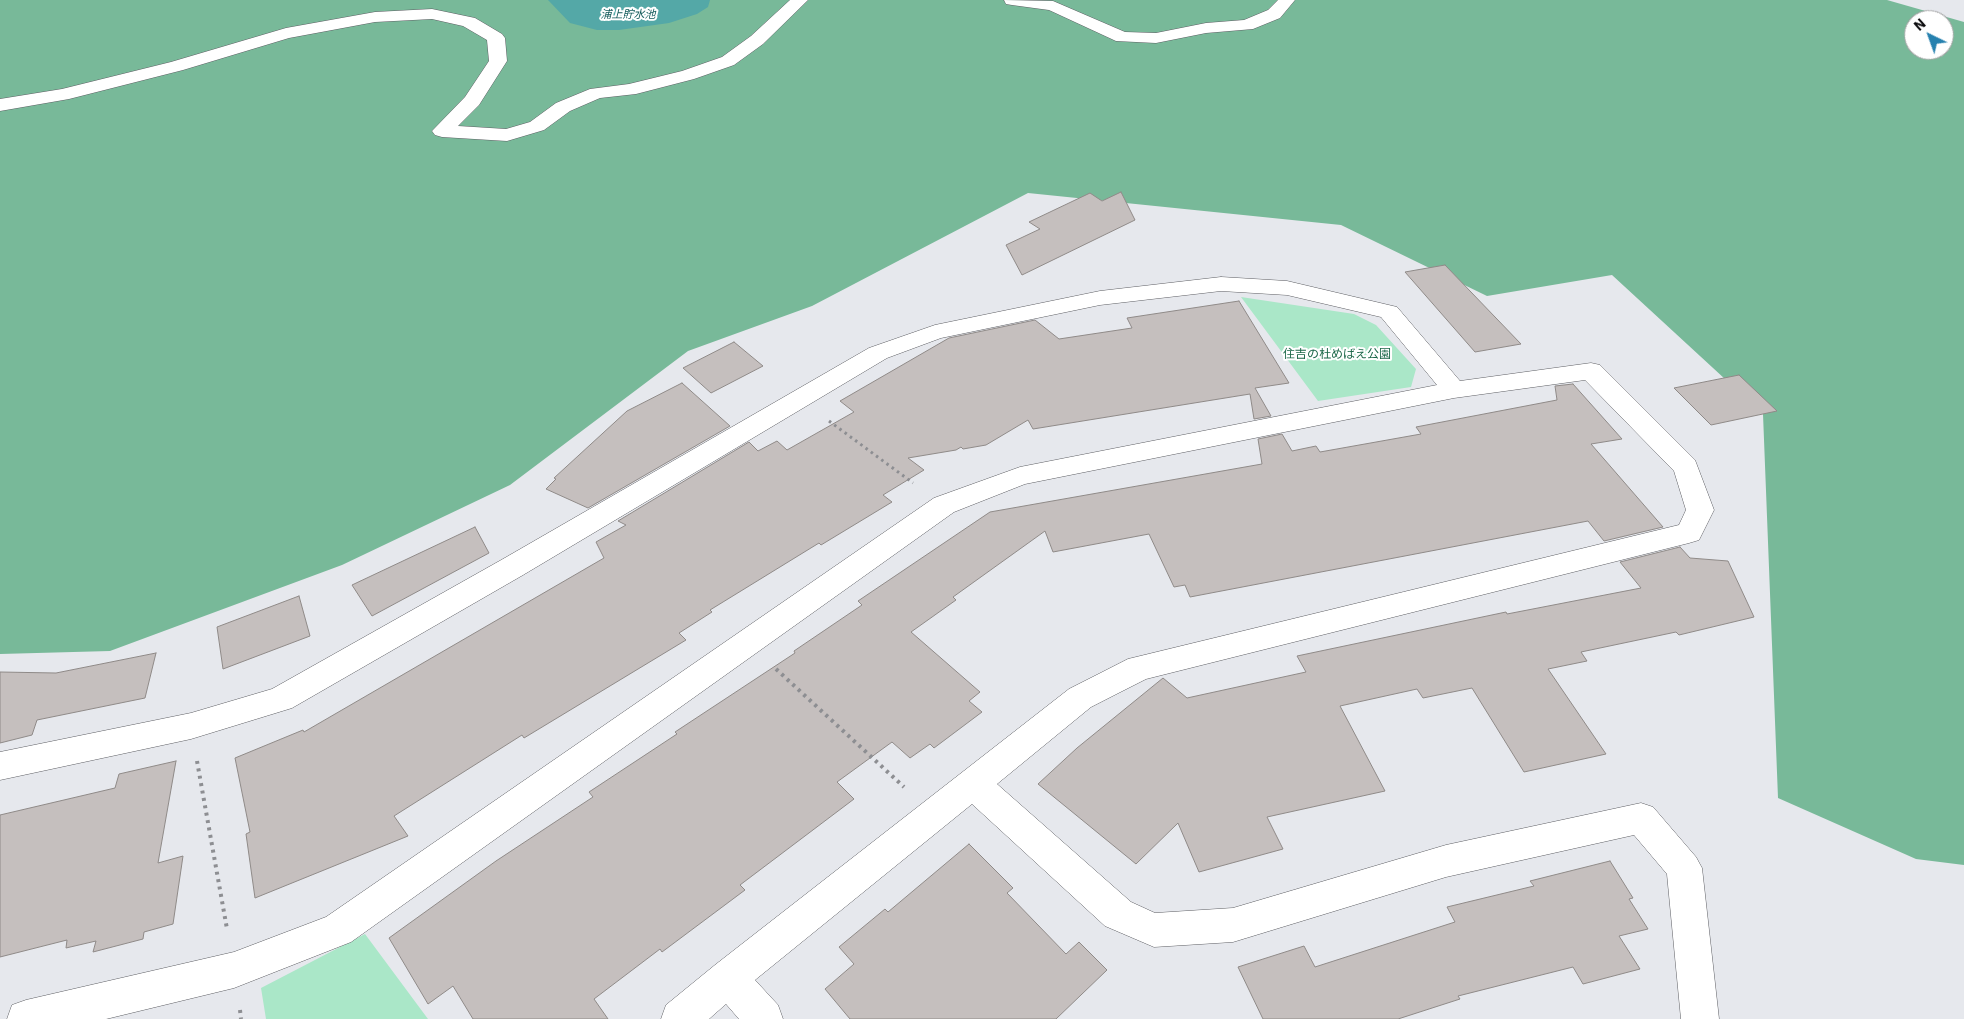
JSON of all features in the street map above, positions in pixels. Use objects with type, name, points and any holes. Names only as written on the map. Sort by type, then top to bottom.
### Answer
[{"type":"street","points":[[0,105],[72,93],[177,66],[286,33],[375,17],[432,14],[469,22],[496,38],[498,61],[472,101],[442,130],[507,135],[537,126],[563,107],[597,93],[629,90],[688,75],[728,60],[757,40],[800,0]]},
{"type":"street","points":[[1012,0],[1053,6],[1122,37],[1156,38],[1206,28],[1247,25],[1274,14],[1287,0]]},
{"type":"street","points":[[0,766],[191,726],[281,699],[513,567],[878,353],[935,332],[1100,298],[1221,284],[1287,288],[1389,312],[1454,390]]},
{"type":"street","points":[[26,1019],[234,970],[338,930],[944,505],[1020,476],[1454,390],[1591,371],[1686,467],[1700,510],[1689,532],[1139,668],[1080,698],[728,978],[680,1019]]},
{"type":"street","points":[[972,783],[1118,914],[1154,930],[1233,925],[1446,861],[1641,818],[1684,868],[1700,1019]]},
{"type":"street","points":[[728,978],[764,1019]]},
{"type":"path","points":[[799,399],[944,505]]},
{"type":"path","points":[[749,643],[934,814]]},
{"type":"path","points":[[191,726],[241,1019]]},
{"type":"green space","points":[[0,0],[1887,0],[1922,10],[1904,10],[1904,60],[1954,60],[1954,19],[1964,22],[1964,865],[1916,859],[1778,798],[1763,414],[1612,275],[1487,296],[1341,225],[1028,193],[812,306],[688,351],[510,485],[342,565],[110,651],[0,654]]},
{"type":"green space","name":"住吉の杜めばえ公園","points":[[1241,297],[1354,314],[1376,325],[1416,369],[1411,387],[1318,401]]},
{"type":"green space","points":[[365,934],[428,1019],[266,1019],[261,988]]},
{"type":"water","name":"浦上貯水池","points":[[548,0],[710,0],[708,7],[697,14],[669,23],[619,30],[597,30],[570,23]]},
{"type":"building","points":[[1121,192],[1135,220],[1022,275],[1006,245],[1040,229],[1029,222],[1090,193],[1102,201]]},
{"type":"building","points":[[1445,265],[1521,344],[1475,352],[1405,272]]},
{"type":"building","points":[[1239,301],[1289,383],[1255,388],[1271,416],[1254,419],[1250,394],[1033,429],[1028,420],[986,445],[963,449],[961,447],[956,450],[908,458],[924,470],[883,495],[892,502],[821,545],[819,543],[710,610],[712,612],[679,633],[686,640],[524,738],[522,735],[394,816],[408,836],[255,898],[246,834],[250,832],[235,758],[303,730],[304,732],[604,558],[596,542],[626,525],[618,521],[749,442],[758,451],[777,441],[787,450],[854,412],[840,401],[949,338],[1035,320],[1059,339],[1132,328],[1127,318]]},
{"type":"building","points":[[734,342],[763,366],[711,393],[683,368]]},
{"type":"building","points":[[1739,375],[1777,411],[1711,425],[1674,388]]},
{"type":"building","points":[[682,383],[730,426],[588,508],[546,489],[556,479],[554,478],[627,411]]},
{"type":"building","points":[[1573,384],[1622,439],[1591,444],[1663,527],[1604,541],[1588,521],[1190,597],[1185,585],[1174,587],[1149,534],[1053,552],[1045,531],[953,597],[956,600],[911,632],[980,692],[969,701],[982,712],[934,748],[930,744],[910,758],[892,742],[837,782],[854,799],[740,885],[745,890],[662,952],[660,949],[594,999],[608,1019],[473,1019],[453,986],[428,1004],[389,938],[496,861],[593,797],[589,792],[677,734],[675,732],[795,653],[794,651],[862,605],[858,601],[990,512],[1262,464],[1258,439],[1282,434],[1292,451],[1316,446],[1320,452],[1421,434],[1416,427],[1557,400],[1555,386]]},
{"type":"building","points":[[475,527],[489,553],[372,616],[352,585]]},
{"type":"building","points":[[1680,547],[1690,558],[1728,561],[1754,617],[1679,635],[1676,632],[1581,652],[1587,661],[1548,669],[1606,754],[1524,772],[1472,688],[1423,698],[1417,689],[1340,706],[1385,791],[1267,817],[1283,849],[1199,872],[1178,823],[1136,864],[1038,784],[1077,748],[1163,678],[1187,698],[1306,672],[1297,656],[1506,612],[1507,614],[1641,588],[1620,562]]},
{"type":"building","points":[[299,596],[310,636],[223,669],[217,627]]},
{"type":"building","points":[[156,653],[145,698],[37,720],[32,735],[0,743],[0,672],[56,673]]},
{"type":"building","points":[[176,761],[158,863],[183,856],[173,924],[144,932],[143,939],[93,952],[96,941],[66,948],[67,940],[0,957],[0,815],[115,788],[119,774]]},
{"type":"building","points":[[969,844],[1013,888],[1007,893],[1066,954],[1079,942],[1107,970],[1056,1019],[850,1019],[825,989],[854,964],[839,947],[885,909],[888,912]]},
{"type":"building","points":[[1610,861],[1633,898],[1629,899],[1648,929],[1619,936],[1640,969],[1583,984],[1573,967],[1458,996],[1460,999],[1398,1019],[1263,1019],[1238,967],[1304,946],[1315,967],[1455,922],[1447,907],[1534,886],[1530,881]]}]
